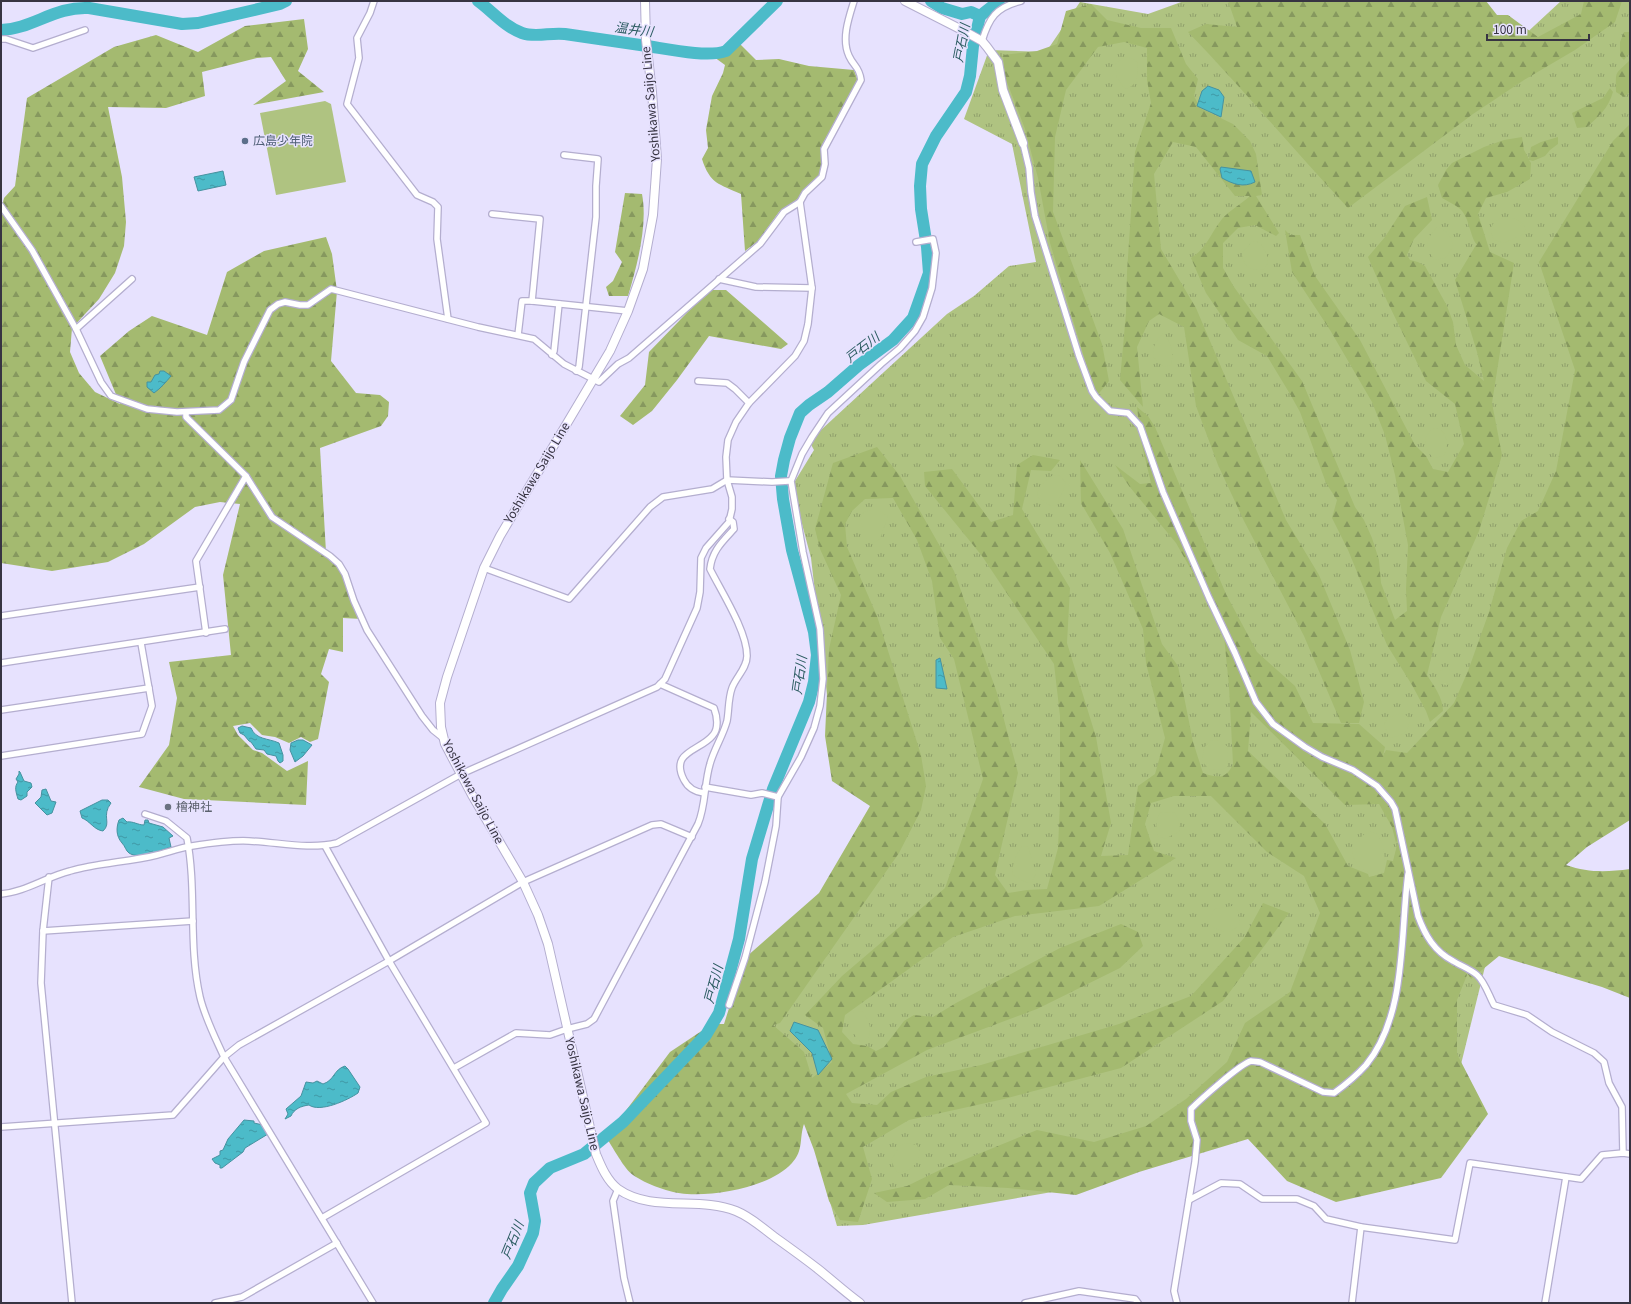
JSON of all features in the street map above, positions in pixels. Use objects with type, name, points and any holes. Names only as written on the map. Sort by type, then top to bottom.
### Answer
[{"type":"main road","name":"Yoshikawa Saijo Line","points":[[645,1],[647,57],[652,92],[657,159],[653,215],[643,269],[628,311],[610,351],[500,536],[484,568],[446,677],[440,703],[441,727],[445,744],[522,882],[538,915],[548,944],[591,1136],[596,1154],[606,1176],[618,1189],[647,1201],[721,1207],[737,1211],[755,1222],[819,1269],[860,1303]]},
{"type":"main road","points":[[905,1],[982,41],[998,62],[1003,90],[1022,143]]},
{"type":"street","points":[[374,1],[357,38],[359,58],[347,104],[417,195],[433,202],[438,207],[437,240],[448,319]]},
{"type":"street","points":[[1,206],[32,250],[76,329],[100,382],[111,396],[146,408],[186,412],[219,410],[231,400],[244,362],[270,310],[278,304],[285,302],[308,305],[331,289],[534,339],[552,355],[576,372],[599,382],[618,364],[629,358],[760,244],[784,212],[800,202],[805,193],[822,177],[825,164],[824,149],[861,80],[860,71],[849,56],[846,46],[848,21],[854,1]]},
{"type":"street","points":[[982,41],[987,24],[994,14],[1008,5],[1021,1]]},
{"type":"street","points":[[1,39],[6,38],[33,48],[85,30]]},
{"type":"street","points":[[1022,143],[1029,168],[1035,216],[1079,356],[1092,391],[1110,411],[1128,413],[1140,426],[1163,492],[1256,702],[1273,724],[1305,747],[1322,757],[1353,770],[1377,786],[1391,802],[1395,809],[1418,916],[1424,932],[1437,950],[1446,957],[1479,976],[1494,1005],[1527,1015],[1552,1032],[1594,1053],[1604,1062],[1609,1083],[1622,1107],[1623,1153]]},
{"type":"street","points":[[564,155],[598,159],[596,217],[579,367],[576,372]]},
{"type":"street","points":[[1,894],[28,887],[49,877],[71,870],[156,855],[188,846],[216,842],[248,841],[325,846],[337,843],[461,774],[645,694],[666,679],[697,608],[700,592],[701,558],[706,548],[722,531],[730,519],[732,497],[727,480],[726,457],[728,440],[736,422],[749,403],[795,356],[804,341],[808,324],[812,288],[800,202]]},
{"type":"street","points":[[492,214],[540,219],[532,301]]},
{"type":"street","points":[[729,1005],[746,952],[765,882],[776,826],[778,797],[801,756],[814,728],[820,706],[823,679],[820,629],[803,552],[791,481],[802,454],[828,413],[900,348],[915,331],[923,317],[932,288],[936,253],[933,239],[916,242]]},
{"type":"street","points":[[76,329],[132,279]]},
{"type":"street","points":[[719,279],[756,287],[812,288]]},
{"type":"street","points":[[518,336],[522,300],[628,311]]},
{"type":"street","points":[[552,355],[559,304]]},
{"type":"street","points":[[698,382],[727,383],[749,403]]},
{"type":"street","points":[[186,412],[186,417],[246,476],[272,517],[330,556],[339,564],[345,574],[354,601],[367,630],[422,716],[433,730],[444,738]]},
{"type":"street","points":[[206,633],[196,561],[246,476]]},
{"type":"street","points":[[484,568],[569,599],[654,504],[663,497],[712,489],[727,480],[773,482],[789,481]]},
{"type":"street","points":[[454,1068],[516,1033],[550,1035],[567,1028],[587,1024],[594,1019],[692,837],[703,812],[704,790],[714,752],[727,721],[731,692],[735,681],[745,666],[747,656],[742,632],[710,569],[711,559],[716,548],[734,529],[733,522],[730,519]]},
{"type":"street","points":[[1,616],[200,587]]},
{"type":"street","points":[[1,663],[225,629]]},
{"type":"street","points":[[1,756],[142,734],[152,706],[140,642]]},
{"type":"street","points":[[660,684],[714,708],[717,715],[714,734],[707,741],[689,751],[683,758],[681,764],[681,775],[686,784],[697,792],[704,790],[751,795],[762,793],[778,797]]},
{"type":"street","points":[[1,710],[149,688]]},
{"type":"street","points":[[145,814],[166,821],[187,838],[199,996],[204,1013],[224,1057],[374,1303]]},
{"type":"street","points":[[1,1128],[172,1115],[224,1057],[239,1045],[389,961],[522,882],[652,825],[661,824],[692,837]]},
{"type":"street","points":[[322,1218],[486,1123],[389,961],[325,846]]},
{"type":"street","points":[[1177,1303],[1174,1291],[1197,1140],[1191,1121],[1191,1109],[1202,1098],[1251,1061],[1260,1062],[1323,1092],[1334,1093],[1365,1066],[1374,1054],[1386,1030],[1392,1012],[1399,971],[1408,870]]},
{"type":"street","points":[[49,877],[43,931],[41,983],[72,1303]]},
{"type":"street","points":[[43,931],[193,921]]},
{"type":"street","points":[[1189,1200],[1221,1183],[1240,1184],[1262,1199],[1297,1199],[1314,1206],[1326,1219],[1361,1226],[1455,1240],[1470,1163],[1581,1179],[1602,1155],[1623,1153],[1630,1154]]},
{"type":"street","points":[[1545,1303],[1566,1177]]},
{"type":"street","points":[[618,1189],[613,1201],[624,1278],[630,1303]]},
{"type":"street","points":[[1352,1303],[1361,1226]]},
{"type":"street","points":[[215,1303],[234,1302],[337,1243]]},
{"type":"street","points":[[1025,1303],[1078,1291],[1135,1299],[1138,1303]]},
{"type":"green space","points":[[1184,1],[1430,1],[1521,38],[1561,1],[1630,1],[1630,600],[1527,796],[1450,1109],[1229,1116],[1081,1187],[863,1225],[837,1226],[811,1137],[772,1024],[879,810],[836,772],[811,558],[792,486],[814,450],[809,441],[947,314],[974,296],[1009,266],[1036,262],[1012,144],[964,119],[989,50],[1046,52],[1080,2],[1148,14]]},
{"type":"green space","points":[[1228,1],[1486,1],[1497,15],[1508,15],[1538,37],[1581,14],[1584,1],[1622,1],[1615,22],[1575,50],[1524,80],[1473,114],[1348,208],[1229,75],[1188,32],[1206,24],[1237,27]]},
{"type":"green space","points":[[1091,4],[1107,20],[1141,28],[1171,28],[1186,64],[1198,79],[1194,96],[1200,108],[1233,124],[1250,141],[1256,154],[1262,195],[1256,196],[1279,233],[1276,236],[1255,225],[1238,228],[1223,243],[1223,268],[1234,287],[1302,381],[1355,507],[1364,520],[1372,538],[1379,560],[1381,583],[1395,620],[1407,611],[1406,589],[1408,545],[1395,475],[1385,435],[1372,402],[1330,330],[1292,272],[1285,230],[1290,235],[1300,235],[1315,276],[1360,340],[1415,445],[1426,456],[1433,469],[1448,472],[1464,444],[1455,404],[1426,381],[1387,301],[1368,257],[1385,237],[1405,206],[1427,197],[1432,220],[1414,239],[1407,255],[1410,260],[1425,266],[1447,306],[1453,322],[1456,345],[1465,365],[1484,381],[1477,352],[1455,280],[1477,245],[1463,212],[1442,198],[1438,185],[1446,170],[1452,163],[1484,147],[1504,140],[1522,137],[1524,150],[1529,159],[1531,147],[1541,142],[1558,137],[1558,144],[1545,156],[1533,161],[1529,160],[1531,163],[1530,179],[1507,192],[1486,198],[1478,214],[1490,252],[1514,263],[1492,403],[1502,455],[1479,531],[1441,617],[1427,675],[1440,697],[1443,711],[1430,722],[1426,711],[1412,685],[1387,645],[1348,550],[1332,518],[1337,500],[1326,483],[1300,412],[1267,356],[1238,340],[1206,293],[1191,258],[1205,245],[1222,219],[1250,196],[1235,196],[1196,147],[1173,142],[1154,174],[1161,249],[1196,308],[1286,520],[1319,575],[1350,650],[1364,702],[1359,723],[1341,723],[1304,636],[1244,521],[1218,465],[1196,406],[1184,327],[1159,314],[1149,321],[1137,347],[1143,407],[1120,380],[1126,313],[1127,272],[1135,152],[1151,103],[1147,80],[1147,48],[1124,42],[1098,47],[1066,90],[1055,137],[1053,212],[1102,344],[1109,381],[1096,397],[1050,243],[1038,178],[1025,129],[1005,77],[1003,55],[1037,51],[1057,44],[1066,11]]},
{"type":"green space","points":[[304,19],[308,49],[298,71],[324,92],[253,105],[286,81],[271,57],[257,58],[202,72],[205,96],[166,108],[108,107],[122,177],[126,222],[124,246],[115,273],[99,299],[72,328],[70,352],[79,373],[95,392],[120,404],[100,356],[129,331],[152,316],[207,335],[227,272],[264,251],[326,237],[332,254],[337,291],[331,361],[356,393],[380,395],[389,402],[388,416],[381,426],[320,448],[326,552],[343,570],[362,619],[343,618],[343,652],[329,649],[321,674],[329,682],[318,739],[310,742],[301,737],[289,743],[275,737],[262,735],[250,723],[233,726],[238,735],[253,750],[262,753],[287,771],[308,761],[306,805],[184,799],[139,787],[169,745],[177,698],[169,662],[231,655],[223,575],[240,504],[220,502],[195,507],[144,544],[108,562],[52,571],[1,563],[1,210],[4,198],[15,186],[27,98],[114,47],[156,35],[198,52],[245,26]]},
{"type":"green space","points":[[1624,32],[1630,32],[1630,52],[1624,60],[1620,56],[1620,42]]},
{"type":"green space","points":[[739,43],[756,60],[779,59],[809,66],[854,70],[858,81],[822,145],[824,159],[822,172],[800,199],[779,212],[758,241],[745,251],[741,194],[716,182],[708,174],[702,159],[708,148],[706,130],[712,96],[723,73],[725,65],[714,57],[725,53]]},
{"type":"green space","points":[[1126,57],[1137,62],[1137,71],[1135,82],[1125,89],[1117,78],[1115,64]]},
{"type":"green space","points":[[1630,60],[1630,92],[1624,97],[1616,92],[1616,76],[1617,73]]},
{"type":"green space","points":[[1610,88],[1613,92],[1609,103],[1603,112],[1587,127],[1577,128],[1572,113],[1603,98]]},
{"type":"green space","points":[[325,101],[331,104],[346,182],[276,195],[260,113]]},
{"type":"green space","points":[[1630,124],[1630,820],[1587,847],[1566,865],[1574,868],[1598,871],[1630,869],[1630,998],[1602,987],[1499,956],[1471,979],[1460,961],[1467,975],[1457,1000],[1457,1054],[1488,1114],[1441,1178],[1336,1202],[1287,1181],[1248,1139],[1139,1172],[1076,1195],[1008,1188],[949,1185],[925,1199],[887,1202],[874,1193],[907,1186],[944,1168],[1037,1130],[1094,1142],[1146,1126],[1186,1099],[1227,1062],[1245,1023],[1290,992],[1320,913],[1304,876],[1267,852],[1211,796],[1174,796],[1151,803],[1145,824],[1154,851],[1176,858],[1099,906],[1015,916],[953,937],[845,1015],[842,1032],[853,1044],[867,1046],[876,1051],[884,1047],[904,1021],[914,1015],[933,1017],[956,1003],[1060,948],[1121,924],[1138,932],[1143,946],[1120,968],[1037,1009],[927,1050],[846,1094],[852,1103],[877,1105],[891,1092],[926,1077],[981,1065],[1119,1024],[1191,996],[1244,938],[1263,903],[1289,913],[1223,1001],[1121,1068],[1004,1099],[909,1120],[863,1147],[872,1179],[858,1222],[840,1220],[829,1201],[814,1150],[804,1124],[800,1149],[796,1158],[782,1171],[757,1184],[728,1191],[687,1194],[666,1190],[651,1185],[633,1175],[623,1163],[606,1137],[670,1052],[712,1024],[724,1024],[745,958],[819,893],[870,806],[832,781],[825,736],[829,649],[841,595],[820,549],[815,529],[833,463],[877,447],[900,476],[954,571],[997,693],[1018,773],[995,875],[1008,893],[1047,889],[1058,848],[1060,802],[1060,716],[1054,664],[982,556],[925,486],[924,472],[952,469],[991,522],[1013,515],[1017,465],[1033,455],[1060,460],[1051,471],[1031,470],[1022,509],[1070,588],[1067,643],[1096,737],[1111,823],[1101,856],[1128,855],[1138,786],[1155,774],[1165,738],[1146,663],[1143,629],[1110,553],[1081,503],[1080,460],[1123,529],[1162,644],[1178,666],[1193,742],[1203,773],[1217,777],[1221,776],[1227,773],[1233,764],[1229,686],[1223,626],[1176,543],[1129,486],[1115,465],[1140,484],[1151,483],[1141,441],[1137,407],[1148,416],[1155,427],[1226,594],[1257,652],[1295,686],[1313,723],[1359,724],[1385,747],[1383,756],[1386,750],[1407,753],[1454,703],[1468,671],[1489,612],[1507,548],[1521,521],[1538,511],[1556,471],[1575,370],[1539,262],[1613,141]],"holes":[[[893,498],[917,540],[932,581],[940,638],[954,659],[983,779],[945,888],[842,976],[805,1015],[823,1028],[832,1062],[812,1078],[804,1052],[773,1025],[780,1023],[899,853],[921,810],[926,786],[921,755],[877,616],[847,547],[845,524],[852,511],[865,499]],[[1251,712],[1345,805],[1379,804],[1392,827],[1396,843],[1400,834],[1402,840],[1397,845],[1393,861],[1387,860],[1384,873],[1369,877],[1368,874],[1348,866],[1325,824],[1248,751]]]},
{"type":"green space","points":[[625,193],[642,194],[644,219],[641,245],[628,296],[609,296],[606,287],[613,281],[622,262],[615,252]]},
{"type":"green space","points":[[1505,217],[1520,221],[1525,230],[1524,234],[1504,243],[1494,240],[1491,228],[1494,222]]},
{"type":"green space","points":[[1437,227],[1444,230],[1448,234],[1453,247],[1445,258],[1434,260],[1427,247],[1429,237]]},
{"type":"green space","points":[[1255,241],[1260,243],[1267,254],[1268,263],[1264,269],[1251,269],[1242,257],[1242,252],[1251,242]]},
{"type":"green space","points":[[709,290],[726,290],[788,344],[781,349],[709,336],[652,411],[633,425],[620,416],[645,385],[649,352]]},
{"type":"green space","points":[[1163,333],[1170,344],[1172,356],[1171,365],[1164,367],[1153,357],[1153,349],[1155,344]]},
{"type":"green space","points":[[1437,428],[1443,433],[1447,447],[1444,455],[1437,458],[1432,457],[1429,453],[1426,444],[1426,436],[1432,430]]},
{"type":"green space","points":[[1053,475],[1060,476],[1066,483],[1057,505],[1051,506],[1037,497],[1037,493],[1038,489],[1044,482]]},
{"type":"green space","points":[[878,510],[888,516],[880,539],[871,544],[868,542],[860,518],[864,512]]},
{"type":"green space","points":[[1443,669],[1449,669],[1454,674],[1452,683],[1449,685],[1443,685],[1438,680],[1438,674]]},
{"type":"green space","points":[[1402,713],[1410,720],[1406,731],[1401,735],[1390,738],[1384,725],[1387,718]]},
{"type":"green space","points":[[1218,740],[1227,746],[1227,767],[1221,770],[1209,769],[1202,761],[1204,748],[1210,741]]},
{"type":"green space","points":[[1160,813],[1175,813],[1179,821],[1180,831],[1165,839],[1158,836],[1156,824]]},
{"type":"green space","points":[[1368,831],[1377,834],[1382,843],[1384,852],[1383,872],[1373,876],[1357,864],[1352,851],[1352,845]]},
{"type":"green space","points":[[1022,846],[1028,847],[1036,873],[1032,882],[1027,883],[1013,875],[1014,860]]},
{"type":"green space","points":[[1232,906],[1237,909],[1240,924],[1236,928],[1225,932],[1210,925],[1210,916],[1215,909]]},
{"type":"green space","points":[[857,1011],[863,1012],[870,1026],[868,1040],[862,1042],[857,1040],[848,1021],[852,1014]]},
{"type":"green space","points":[[905,1143],[917,1145],[920,1152],[913,1167],[898,1173],[891,1160],[900,1146]]},
{"type":"water","points":[[1208,86],[1219,90],[1224,97],[1221,117],[1197,106],[1202,91]]},
{"type":"water","points":[[1221,167],[1251,171],[1255,182],[1242,185],[1230,182],[1222,178]]},
{"type":"water","points":[[223,171],[226,185],[198,191],[194,177]]},
{"type":"water","points":[[160,371],[164,371],[171,376],[154,393],[147,387],[147,382],[151,382],[155,375],[159,374]]},
{"type":"water","points":[[940,658],[947,689],[936,688],[936,660]]},
{"type":"water","points":[[242,726],[251,728],[259,737],[279,743],[283,755],[283,761],[280,763],[276,756],[267,754],[264,750],[256,749],[244,735],[240,733],[238,728]]},
{"type":"water","points":[[298,740],[303,740],[312,745],[303,756],[295,762],[290,750],[291,743]]},
{"type":"water","points":[[19,771],[24,781],[31,783],[32,787],[27,792],[27,796],[21,800],[18,799],[16,790],[18,782],[16,779]]},
{"type":"water","points":[[46,789],[51,801],[56,802],[52,813],[47,815],[35,803],[41,797],[42,790]]},
{"type":"water","points":[[102,800],[108,800],[111,803],[106,815],[107,825],[103,831],[97,829],[82,818],[80,811]]},
{"type":"water","points":[[123,818],[127,822],[142,825],[144,825],[145,820],[148,820],[149,823],[163,827],[173,836],[169,838],[171,847],[144,855],[133,855],[129,853],[120,840],[117,832],[119,820]]},
{"type":"water","points":[[794,1022],[818,1030],[832,1059],[818,1075],[812,1053],[790,1031]]},
{"type":"water","points":[[345,1066],[360,1087],[358,1093],[348,1099],[327,1107],[314,1107],[309,1105],[301,1107],[285,1119],[288,1114],[286,1109],[301,1096],[306,1082],[313,1083],[317,1081],[323,1084],[330,1080],[338,1070]]},
{"type":"water","points":[[244,1120],[254,1121],[254,1123],[263,1125],[268,1134],[245,1148],[243,1152],[220,1168],[220,1165],[215,1163],[212,1159],[220,1155],[220,1151],[223,1150],[228,1139]]},
{"type":"waterway","name":"温井川","points":[[1,30],[23,26],[65,10],[77,8],[89,8],[182,24],[198,23],[280,4],[286,1]]},
{"type":"waterway","name":"温井川","points":[[478,1],[499,19],[522,33],[538,35],[565,34],[676,51],[709,54],[726,51],[777,1]]},
{"type":"waterway","name":"温井川","points":[[931,1],[942,8],[962,14],[971,12],[980,16]]},
{"type":"waterway","name":"温井川","points":[[980,16],[999,1]]},
{"type":"waterway","name":"戸石川","points":[[494,1303],[518,1266],[533,1233],[535,1221],[530,1193],[534,1183],[550,1168],[584,1154],[623,1122],[706,1035],[719,1013],[739,939],[752,859],[773,789],[809,702],[814,682],[817,655],[814,632],[792,550],[783,499],[781,476],[784,460],[790,438],[800,413],[828,392],[859,365],[893,340],[913,318],[929,273],[927,247],[921,209],[920,186],[922,164],[936,136],[966,92],[970,76],[973,46],[980,16]]},
{"type":"place","name":"広島少年院","points":[[245,141]]},
{"type":"place","name":"檜神社","points":[[168,807]]}]
